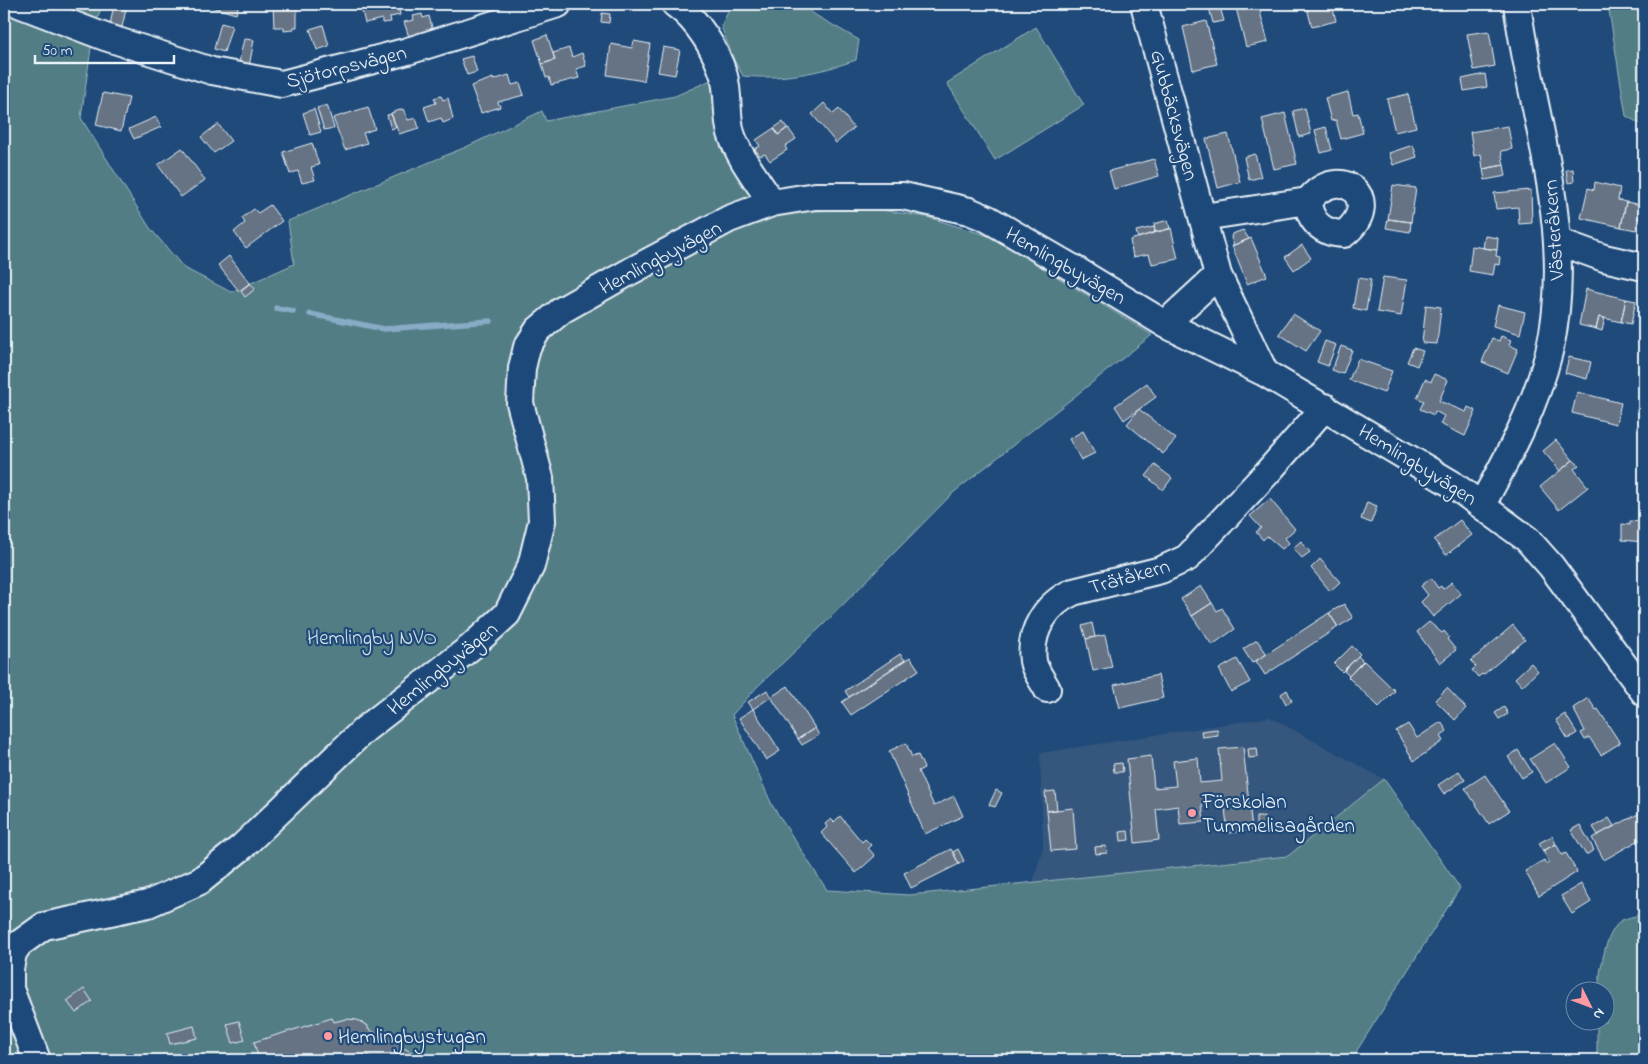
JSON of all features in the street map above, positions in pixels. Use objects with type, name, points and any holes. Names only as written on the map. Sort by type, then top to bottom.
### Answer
[{"type":"street","name":"Sjötorpsvägen","points":[[19,4],[105,37],[212,72],[282,84],[408,51],[558,4]]},
{"type":"street","points":[[674,4],[691,19],[714,53],[724,76],[731,134],[751,172],[772,203]]},
{"type":"street","name":"Västeråkern","points":[[1482,504],[1534,401],[1549,351],[1557,292],[1557,241],[1546,153],[1516,4]]},
{"type":"street","name":"Gubbäcksvägen","points":[[1150,7],[1218,275],[1265,373]]},
{"type":"street","name":"Hemlingbyvägen","points":[[37,1060],[10,989],[10,969],[13,952],[18,944],[44,926],[148,904],[200,881],[243,846],[308,781],[364,730],[472,647],[507,614],[531,566],[542,521],[540,478],[520,402],[522,368],[527,347],[538,330],[562,310],[631,272],[729,219],[772,203],[815,196],[903,196],[969,211],[1044,252],[1165,324],[1265,373],[1482,504],[1527,539],[1551,566],[1644,692]]},
{"type":"street","points":[[1203,217],[1308,201]]},
{"type":"street","points":[[1557,241],[1604,258],[1644,267]]},
{"type":"street","points":[[1165,324],[1218,275]]},
{"type":"street","name":"Trätåkern","points":[[1047,689],[1033,662],[1034,639],[1040,621],[1048,608],[1061,597],[1073,592],[1161,570],[1187,558],[1267,473],[1324,407]]},
{"type":"shaded area","name":"Förskolan Tummelisagården","points":[[1270,717],[1384,779],[1288,856],[1033,882],[1043,847],[1040,753]]},
{"type":"green space","name":"Hemlingby NVO","points":[[4,4],[102,4],[93,34],[81,118],[150,228],[184,268],[231,292],[294,264],[288,221],[466,147],[542,111],[546,121],[675,96],[720,76],[748,160],[784,212],[875,209],[927,217],[992,237],[1152,335],[953,493],[823,625],[757,687],[732,715],[772,805],[827,890],[910,895],[1288,856],[1384,779],[1460,888],[1354,1055],[1356,1060],[4,1060]]},
{"type":"green space","points":[[732,4],[800,4],[859,40],[856,60],[828,69],[786,76],[743,76],[733,58],[721,26]]},
{"type":"green space","points":[[1608,4],[1644,4],[1644,126],[1626,116]]},
{"type":"green space","points":[[1036,27],[1084,105],[995,160],[947,83]]},
{"type":"green space","points":[[1638,915],[1644,917],[1644,1060],[1597,1060],[1597,1032],[1616,1032],[1616,982],[1599,982],[1607,943],[1616,926],[1622,920]]},
{"type":"building","points":[[114,4],[127,5],[122,27],[110,25]]},
{"type":"building","points":[[201,4],[239,4],[236,14]]},
{"type":"building","points":[[360,4],[398,4],[400,15],[390,17],[391,22],[382,23],[382,19],[365,23]]},
{"type":"building","points":[[1208,4],[1219,4],[1224,21],[1213,23]]},
{"type":"building","points":[[1235,4],[1258,4],[1268,42],[1246,47]]},
{"type":"building","points":[[1306,4],[1332,4],[1336,21],[1312,27]]},
{"type":"building","points":[[273,5],[297,5],[297,27],[294,27],[293,30],[284,31],[284,27],[274,27]]},
{"type":"building","points":[[602,13],[610,14],[609,23],[601,22]]},
{"type":"building","points":[[422,14],[423,18],[429,16],[433,31],[409,37],[404,22],[414,20],[413,16]]},
{"type":"building","points":[[1206,21],[1217,64],[1193,70],[1183,27]]},
{"type":"building","points":[[221,23],[232,26],[224,52],[214,49]]},
{"type":"building","points":[[323,25],[329,46],[317,50],[310,29]]},
{"type":"building","points":[[1489,31],[1495,66],[1474,70],[1467,34]]},
{"type":"building","points":[[547,35],[555,60],[542,64],[534,40]]},
{"type":"building","points":[[244,39],[254,40],[248,72],[237,71]]},
{"type":"building","points":[[634,41],[650,44],[644,81],[607,75],[611,44],[632,48]]},
{"type":"building","points":[[663,47],[680,50],[675,75],[658,72]]},
{"type":"building","points":[[569,48],[572,57],[582,53],[586,66],[576,69],[579,78],[551,85],[549,77],[546,78],[542,64],[555,60],[553,53]]},
{"type":"building","points":[[472,56],[477,72],[467,75],[461,59]]},
{"type":"building","points":[[1485,74],[1487,87],[1464,91],[1462,79]]},
{"type":"building","points":[[509,75],[512,85],[520,83],[524,95],[498,102],[500,107],[481,113],[471,86],[493,78],[493,80]]},
{"type":"building","points":[[1348,92],[1353,114],[1358,113],[1363,133],[1341,139],[1336,120],[1331,121],[1325,98]]},
{"type":"building","points":[[103,93],[129,98],[121,131],[96,125]]},
{"type":"building","points":[[1408,94],[1416,127],[1395,132],[1387,99]]},
{"type":"building","points":[[441,96],[443,100],[448,98],[453,119],[443,123],[441,118],[429,122],[424,107],[436,103],[434,98]]},
{"type":"building","points":[[824,103],[833,114],[839,109],[854,128],[836,143],[812,114]]},
{"type":"building","points":[[327,105],[334,128],[324,130],[317,108]]},
{"type":"building","points":[[368,107],[375,129],[363,133],[367,143],[345,150],[333,118]]},
{"type":"building","points":[[1305,108],[1311,134],[1299,137],[1293,111]]},
{"type":"building","points":[[314,109],[321,132],[310,135],[303,113]]},
{"type":"building","points":[[403,109],[408,120],[416,118],[419,128],[399,134],[391,113]]},
{"type":"building","points":[[1285,113],[1297,164],[1274,169],[1262,119]]},
{"type":"building","points":[[391,114],[396,127],[391,129],[387,115]]},
{"type":"building","points":[[156,117],[161,127],[134,139],[129,129]]},
{"type":"building","points":[[783,122],[787,128],[778,135],[774,128]]},
{"type":"building","points":[[218,124],[231,141],[214,153],[201,137]]},
{"type":"building","points":[[1508,126],[1512,149],[1501,151],[1504,165],[1483,169],[1481,154],[1474,156],[1470,132]]},
{"type":"building","points":[[1326,127],[1332,150],[1321,153],[1315,130]]},
{"type":"building","points":[[774,128],[778,135],[788,128],[796,139],[785,146],[787,150],[770,161],[765,154],[760,156],[755,149],[760,146],[756,140]]},
{"type":"building","points":[[1228,134],[1240,182],[1218,188],[1206,139]]},
{"type":"building","points":[[312,143],[319,165],[311,167],[315,180],[302,183],[298,171],[290,174],[283,152]]},
{"type":"building","points":[[1413,145],[1417,157],[1393,165],[1389,153]]},
{"type":"building","points":[[182,148],[205,180],[181,197],[158,165]]},
{"type":"building","points":[[1255,154],[1261,177],[1249,180],[1244,157]]},
{"type":"building","points":[[1154,159],[1159,176],[1114,189],[1109,171]]},
{"type":"building","points":[[1504,165],[1506,176],[1485,180],[1483,169]]},
{"type":"building","points":[[1573,169],[1574,182],[1568,183],[1566,170]]},
{"type":"building","points":[[1595,182],[1620,188],[1618,200],[1626,202],[1621,227],[1581,218],[1588,188],[1594,190]]},
{"type":"building","points":[[1393,185],[1416,188],[1411,222],[1388,219]]},
{"type":"building","points":[[1531,190],[1532,223],[1519,224],[1518,207],[1496,209],[1494,193]]},
{"type":"building","points":[[1626,202],[1642,205],[1636,230],[1621,227]]},
{"type":"building","points":[[270,205],[282,221],[246,248],[234,232],[245,223],[242,218],[254,209],[258,213]]},
{"type":"building","points":[[1388,219],[1411,222],[1410,232],[1386,228]]},
{"type":"building","points":[[1168,220],[1170,229],[1155,232],[1154,224]]},
{"type":"building","points":[[1154,227],[1155,232],[1138,238],[1136,231]]},
{"type":"building","points":[[1171,228],[1178,259],[1152,264],[1149,254],[1133,257],[1130,240]]},
{"type":"building","points":[[1243,230],[1249,239],[1234,245],[1231,238],[1232,234]]},
{"type":"building","points":[[1485,236],[1498,238],[1497,250],[1483,248]]},
{"type":"building","points":[[1251,238],[1267,276],[1247,284],[1232,246]]},
{"type":"building","points":[[1302,245],[1311,258],[1294,270],[1285,257]]},
{"type":"building","points":[[1472,246],[1497,250],[1496,256],[1500,257],[1499,265],[1495,264],[1493,275],[1469,271]]},
{"type":"building","points":[[229,256],[250,283],[239,291],[218,265]]},
{"type":"building","points":[[1383,277],[1407,280],[1401,316],[1377,312]]},
{"type":"building","points":[[1358,278],[1371,280],[1366,311],[1353,308]]},
{"type":"building","points":[[250,283],[255,289],[245,297],[241,291]]},
{"type":"building","points":[[1586,289],[1626,299],[1621,322],[1599,317],[1596,329],[1579,325]]},
{"type":"building","points":[[1626,299],[1636,301],[1631,324],[1621,322]]},
{"type":"building","points":[[1426,305],[1441,307],[1437,344],[1422,343]]},
{"type":"building","points":[[1498,305],[1525,312],[1520,334],[1493,326]]},
{"type":"building","points":[[1293,314],[1320,331],[1306,351],[1279,334]]},
{"type":"building","points":[[1599,317],[1605,318],[1602,331],[1596,329]]},
{"type":"building","points":[[1501,336],[1511,340],[1509,345],[1518,349],[1508,373],[1482,362],[1492,338],[1499,341]]},
{"type":"building","points":[[1325,341],[1336,345],[1328,366],[1317,362]]},
{"type":"building","points":[[1341,346],[1352,350],[1343,374],[1332,370]]},
{"type":"building","points":[[1413,348],[1423,351],[1417,366],[1407,362]]},
{"type":"building","points":[[1569,357],[1591,362],[1587,379],[1565,373]]},
{"type":"building","points":[[1358,359],[1392,371],[1384,393],[1349,380]]},
{"type":"building","points":[[1434,374],[1448,380],[1439,401],[1466,412],[1468,407],[1476,411],[1465,436],[1440,424],[1444,416],[1435,411],[1434,415],[1420,409],[1424,401],[1417,398],[1425,379],[1431,382]]},
{"type":"building","points":[[1147,383],[1156,397],[1124,420],[1115,406]]},
{"type":"building","points":[[1577,392],[1621,403],[1616,424],[1572,413]]},
{"type":"building","points":[[1139,409],[1176,439],[1163,454],[1127,424]]},
{"type":"building","points":[[1083,431],[1095,453],[1081,460],[1069,439]]},
{"type":"building","points":[[1556,440],[1573,460],[1560,471],[1543,451]]},
{"type":"building","points":[[1573,460],[1579,465],[1574,469],[1588,487],[1559,510],[1540,487]]},
{"type":"building","points":[[1155,465],[1172,478],[1163,490],[1146,476]]},
{"type":"building","points":[[1270,499],[1295,529],[1285,538],[1289,543],[1282,549],[1267,536],[1263,540],[1256,532],[1261,528],[1250,516]]},
{"type":"building","points":[[1367,502],[1377,506],[1371,523],[1361,519]]},
{"type":"building","points":[[1460,520],[1472,535],[1446,555],[1434,540]]},
{"type":"building","points":[[1630,521],[1644,522],[1644,542],[1622,540],[1622,524],[1630,525]]},
{"type":"building","points":[[1301,541],[1310,552],[1302,558],[1293,548]]},
{"type":"building","points":[[1320,559],[1340,582],[1330,591],[1311,568]]},
{"type":"building","points":[[1431,578],[1438,588],[1441,586],[1443,589],[1452,582],[1461,594],[1433,617],[1421,602],[1428,595],[1421,586]]},
{"type":"building","points":[[1201,586],[1212,603],[1192,616],[1181,599]]},
{"type":"building","points":[[1212,603],[1217,611],[1222,608],[1235,629],[1212,645],[1192,616]]},
{"type":"building","points":[[1344,604],[1353,618],[1338,627],[1329,613]]},
{"type":"building","points":[[1329,613],[1338,627],[1265,675],[1256,661]]},
{"type":"building","points":[[1429,622],[1442,633],[1444,631],[1449,637],[1447,639],[1456,650],[1440,663],[1417,632]]},
{"type":"building","points":[[1092,623],[1095,637],[1086,639],[1082,626]]},
{"type":"building","points":[[1513,625],[1525,640],[1483,675],[1478,677],[1472,670],[1476,667],[1471,661]]},
{"type":"building","points":[[1105,635],[1112,667],[1093,671],[1086,639]]},
{"type":"building","points":[[1257,640],[1267,654],[1252,663],[1243,649]]},
{"type":"building","points":[[1352,646],[1360,654],[1342,672],[1334,664]]},
{"type":"building","points":[[900,654],[905,660],[849,697],[845,691]]},
{"type":"building","points":[[1358,656],[1363,661],[1349,676],[1344,671]]},
{"type":"building","points":[[910,657],[919,670],[851,715],[842,702]]},
{"type":"building","points":[[1237,659],[1250,682],[1231,692],[1219,669]]},
{"type":"building","points":[[1364,661],[1395,691],[1379,707],[1348,677]]},
{"type":"building","points":[[1531,663],[1538,671],[1522,686],[1515,678]]},
{"type":"building","points":[[1158,675],[1163,698],[1120,708],[1114,685]]},
{"type":"building","points":[[788,686],[815,728],[798,739],[771,697]]},
{"type":"building","points":[[1447,688],[1466,708],[1455,720],[1435,700]]},
{"type":"building","points":[[767,690],[771,697],[753,709],[748,702]]},
{"type":"building","points":[[1287,690],[1292,701],[1286,704],[1281,694]]},
{"type":"building","points":[[1588,698],[1596,710],[1598,709],[1620,743],[1601,755],[1589,737],[1585,740],[1581,733],[1585,731],[1573,708]]},
{"type":"building","points":[[1504,707],[1508,714],[1499,719],[1495,713]]},
{"type":"building","points":[[753,709],[780,751],[766,760],[739,718]]},
{"type":"building","points":[[1565,714],[1577,733],[1568,739],[1556,720]]},
{"type":"building","points":[[1441,722],[1447,731],[1440,736],[1443,741],[1414,761],[1396,731],[1408,724],[1417,738]]},
{"type":"building","points":[[815,728],[819,735],[802,745],[798,739]]},
{"type":"building","points":[[1217,729],[1218,735],[1202,737],[1201,731]]},
{"type":"building","points":[[906,743],[912,757],[918,755],[924,768],[918,771],[934,806],[954,796],[963,816],[925,834],[889,751]]},
{"type":"building","points":[[1555,743],[1571,767],[1546,783],[1530,759]]},
{"type":"building","points":[[1243,747],[1252,830],[1228,833],[1224,801],[1202,804],[1204,822],[1180,824],[1178,806],[1156,809],[1159,840],[1135,843],[1127,759],[1151,756],[1154,788],[1176,786],[1173,761],[1198,758],[1200,783],[1222,781],[1219,749]]},
{"type":"building","points":[[1257,748],[1258,757],[1249,758],[1248,749]]},
{"type":"building","points":[[1518,750],[1532,772],[1522,778],[1508,757]]},
{"type":"building","points":[[1122,763],[1123,772],[1114,772],[1113,764]]},
{"type":"building","points":[[1459,771],[1465,780],[1444,794],[1438,785]]},
{"type":"building","points":[[1485,775],[1509,811],[1489,824],[1465,788]]},
{"type":"building","points":[[996,790],[1002,793],[995,807],[989,805]]},
{"type":"building","points":[[1055,791],[1057,810],[1047,811],[1045,792]]},
{"type":"building","points":[[1073,808],[1076,849],[1051,851],[1047,811]]},
{"type":"building","points":[[1640,813],[1644,821],[1644,842],[1641,839],[1604,860],[1592,838]]},
{"type":"building","points":[[840,816],[862,842],[865,839],[871,845],[868,848],[875,856],[856,873],[821,833],[827,827],[825,824],[831,819],[834,822]]},
{"type":"building","points":[[1256,817],[1264,817],[1265,825],[1256,826]]},
{"type":"building","points":[[1609,818],[1614,826],[1598,835],[1593,827]]},
{"type":"building","points":[[1580,825],[1594,850],[1586,855],[1571,830]]},
{"type":"building","points":[[1128,831],[1129,840],[1121,841],[1120,832]]},
{"type":"building","points":[[1552,836],[1556,844],[1543,851],[1539,843]]},
{"type":"building","points":[[1556,844],[1562,855],[1566,853],[1577,872],[1539,896],[1525,871],[1544,860],[1546,864],[1549,862],[1543,851]]},
{"type":"building","points":[[1106,846],[1107,853],[1096,854],[1095,847]]},
{"type":"building","points":[[951,849],[959,864],[911,888],[904,873]]},
{"type":"building","points":[[958,849],[964,861],[959,864],[953,852]]},
{"type":"building","points":[[1581,884],[1591,902],[1572,914],[1561,896]]},
{"type":"building","points":[[84,989],[92,1001],[76,1013],[67,1001]]},
{"type":"building","name":"Hemlingbystugan","points":[[332,1018],[334,1022],[346,1019],[357,1020],[368,1026],[368,1029],[413,1053],[409,1060],[376,1060],[365,1054],[362,1060],[294,1060],[294,1058],[259,1060],[254,1042]]},
{"type":"building","points":[[239,1021],[245,1040],[233,1043],[227,1024]]},
{"type":"building","points":[[194,1026],[197,1038],[170,1044],[167,1033]]},
{"type":"waterway","points":[[276,308],[293,311]]},
{"type":"waterway","points":[[310,314],[384,329],[491,321]]},
{"type":"place","name":"Förskolan Tummelisagården","points":[[1192,813]]},
{"type":"place","name":"Hemlingbystugan","points":[[328,1036]]}]
